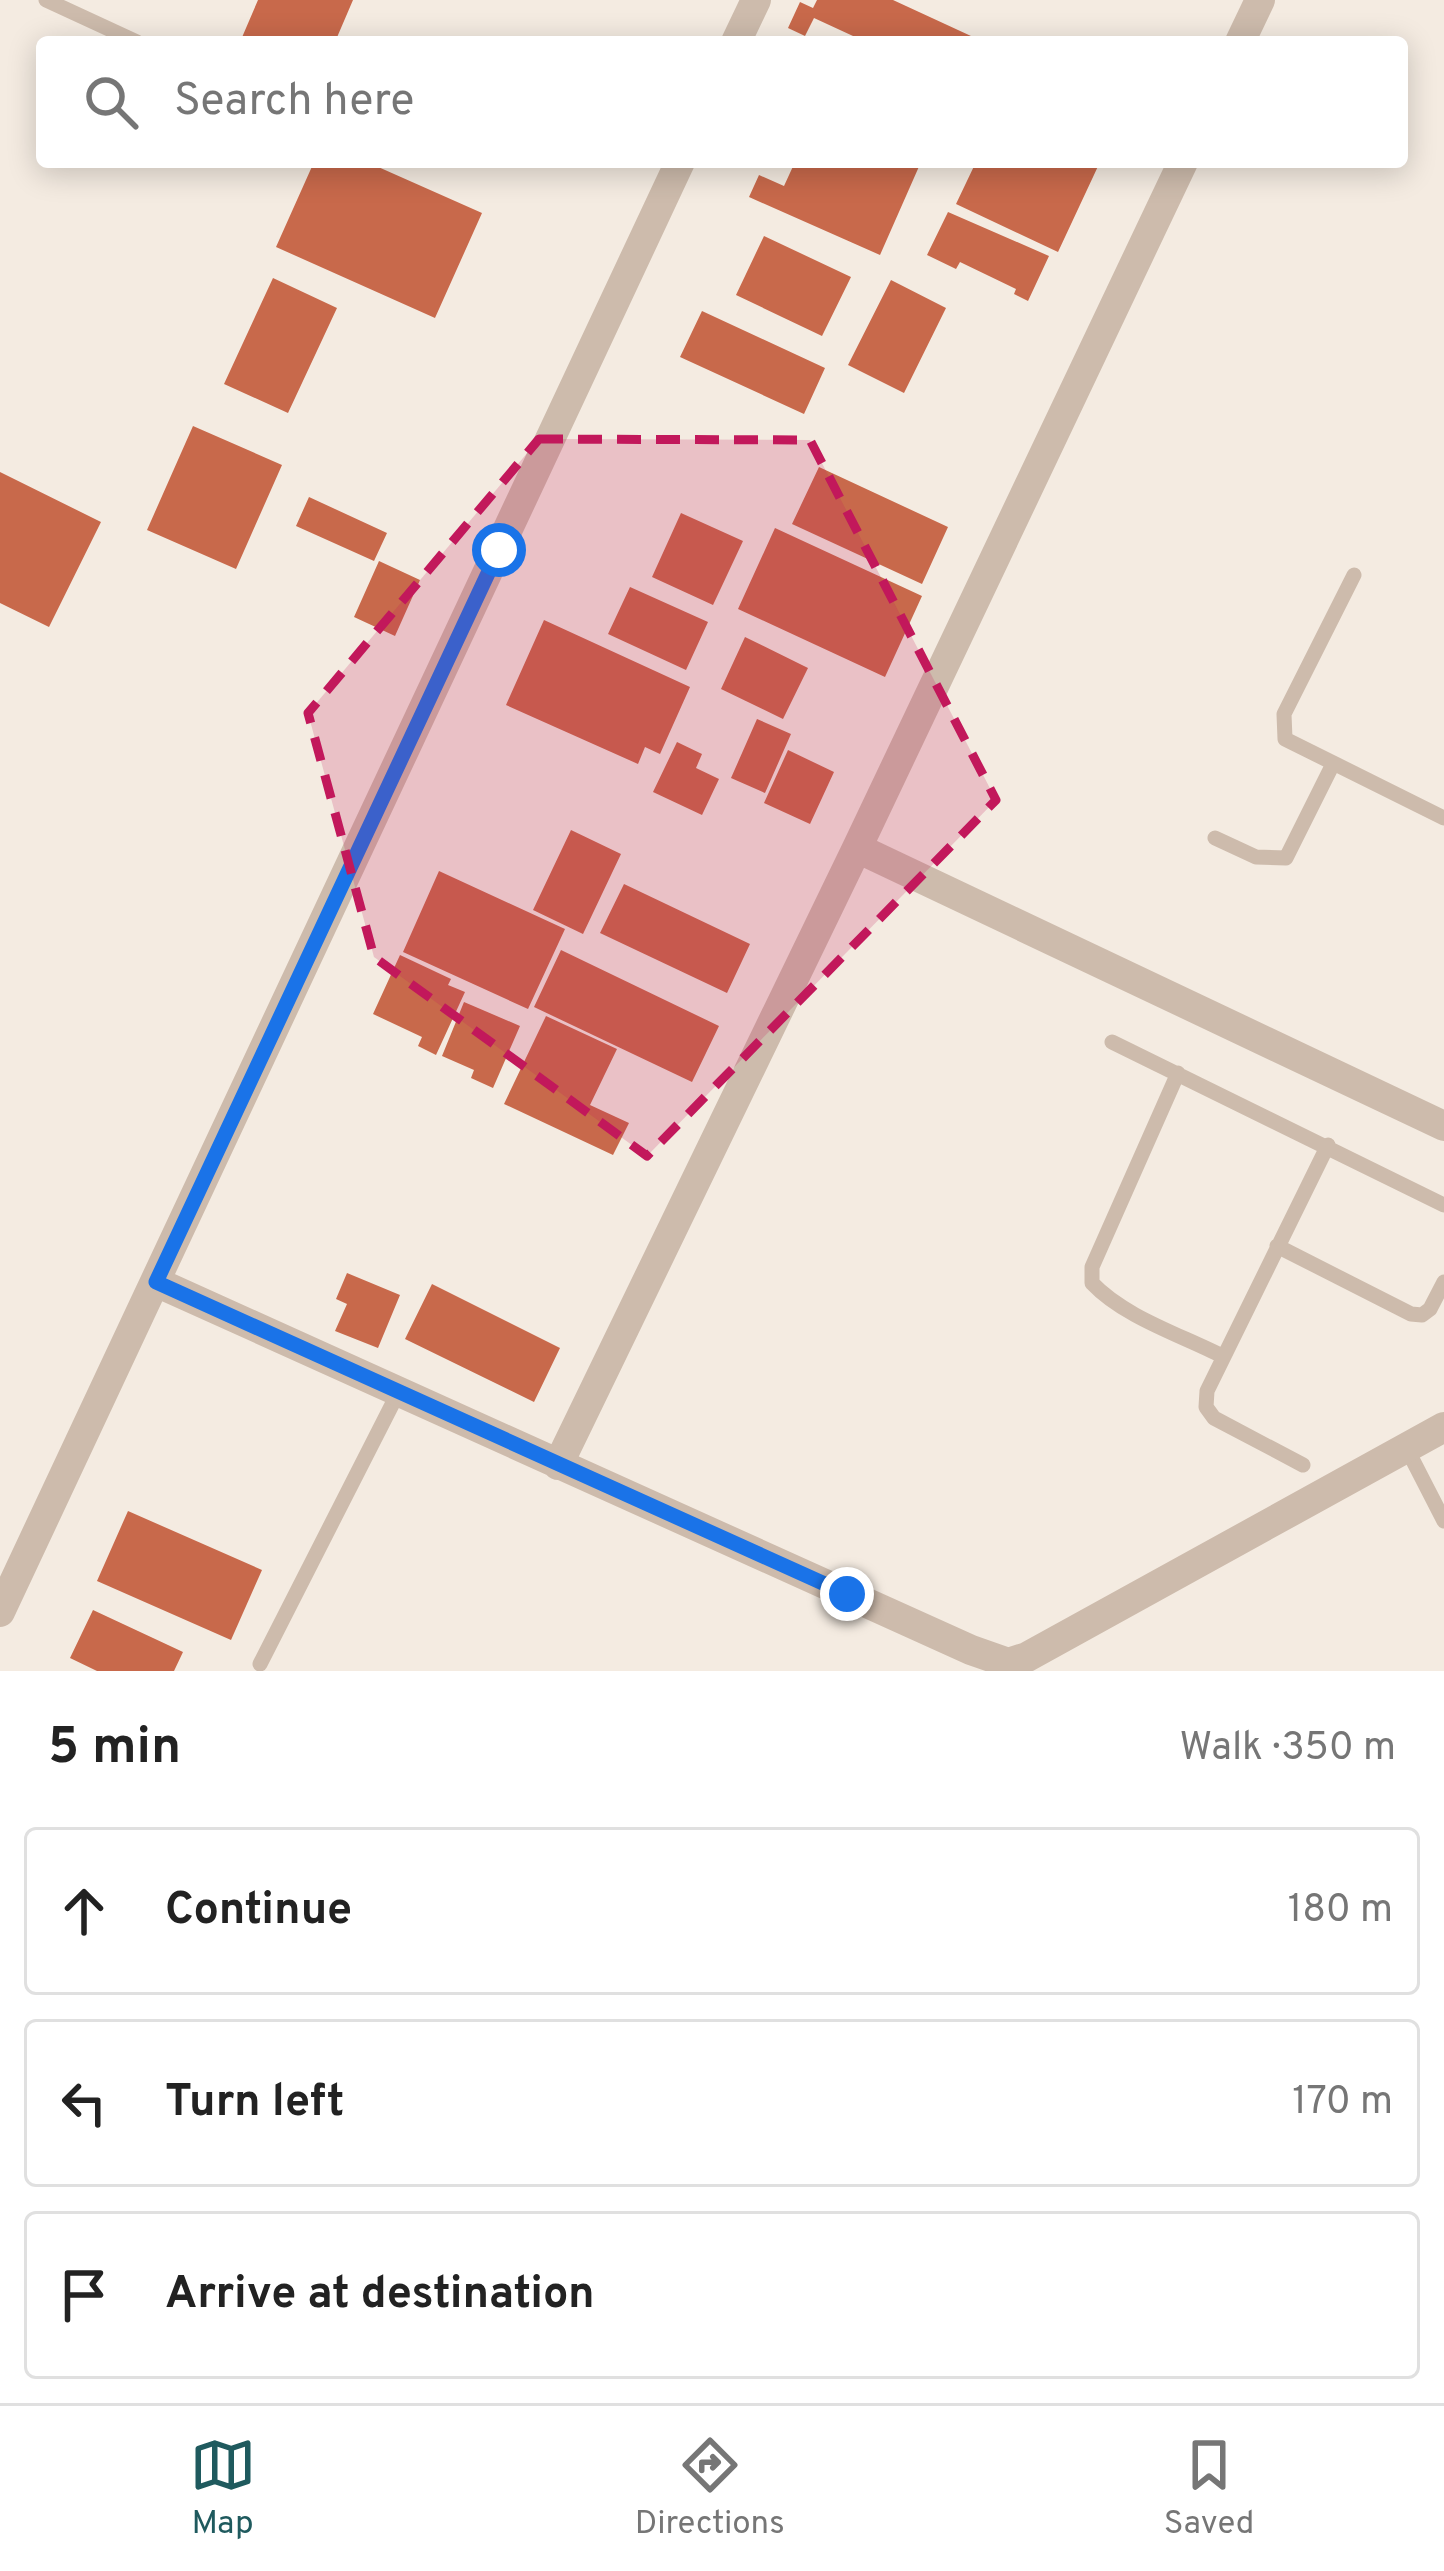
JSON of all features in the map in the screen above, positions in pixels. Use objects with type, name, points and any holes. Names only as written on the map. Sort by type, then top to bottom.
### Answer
[{"type":"street","points":[[739,36],[756,0]]},
{"type":"street","points":[[1243,36],[1260,0]]},
{"type":"street","points":[[0,1612],[677,168]]},
{"type":"street","points":[[558,1465],[1180,168]]},
{"type":"street","points":[[857,848],[1444,1126]]},
{"type":"street","points":[[156,1282],[970,1650],[1008,1663],[1028,1657],[1444,1427]]},
{"type":"lane","points":[[46,0],[124,36]]},
{"type":"lane","points":[[1354,574],[1284,714],[1285,739],[1444,818]]},
{"type":"lane","points":[[1215,838],[1256,857],[1286,858],[1334,764]]},
{"type":"lane","points":[[1112,1042],[1444,1205]]},
{"type":"lane","points":[[1178,1073],[1092,1267],[1092,1283],[1126,1308],[1222,1356]]},
{"type":"lane","points":[[1303,1465],[1214,1418],[1206,1407],[1207,1391],[1328,1145]]},
{"type":"lane","points":[[1277,1246],[1411,1314],[1422,1315],[1430,1309],[1444,1282]]},
{"type":"lane","points":[[260,1664],[398,1393]]},
{"type":"lane","points":[[1406,1448],[1444,1521]]},
{"type":"highlighted area","points":[[539,439],[810,440],[996,800],[647,1156],[374,957],[308,713]]},
{"type":"building","points":[[258,0],[353,0],[338,36],[243,36]]},
{"type":"building","points":[[817,0],[893,0],[971,36],[853,36],[814,18],[805,36],[788,28],[800,2],[813,8]]},
{"type":"building","points":[[311,168],[381,168],[482,213],[435,318],[276,247]]},
{"type":"building","points":[[792,168],[918,168],[880,255],[749,197],[759,175],[784,186]]},
{"type":"building","points":[[973,168],[1097,168],[1058,252],[956,204]]},
{"type":"building","points":[[948,212],[1049,256],[1028,301],[1014,294],[1016,289],[960,262],[956,269],[927,255]]},
{"type":"building","points":[[764,236],[851,277],[822,336],[736,295]]},
{"type":"building","points":[[273,278],[337,308],[288,413],[224,384]]},
{"type":"building","points":[[891,280],[946,308],[904,393],[848,365]]},
{"type":"building","points":[[702,311],[825,368],[804,414],[680,357]]},
{"type":"building","points":[[193,426],[282,465],[236,569],[147,530]]},
{"type":"building","points":[[819,467],[948,527],[922,584],[792,524]]},
{"type":"building","points":[[0,472],[101,522],[49,627],[0,603]]},
{"type":"building","points":[[309,497],[387,533],[374,561],[296,526]]},
{"type":"building","points":[[681,513],[743,541],[713,605],[652,577]]},
{"type":"building","points":[[775,528],[922,596],[885,677],[738,609]]},
{"type":"building","points":[[379,561],[420,580],[395,636],[354,617]]},
{"type":"building","points":[[630,587],[708,622],[686,670],[608,634]]},
{"type":"building","points":[[544,620],[690,687],[660,754],[645,747],[638,764],[506,705]]},
{"type":"building","points":[[745,637],[808,668],[783,719],[721,689]]},
{"type":"building","points":[[757,719],[791,734],[765,793],[731,778]]},
{"type":"building","points":[[677,742],[702,754],[696,768],[719,779],[702,815],[653,792]]},
{"type":"building","points":[[788,750],[834,772],[810,824],[764,803]]},
{"type":"building","points":[[571,830],[621,854],[583,934],[533,910]]},
{"type":"building","points":[[439,871],[565,929],[528,1009],[403,952]]},
{"type":"building","points":[[624,884],[750,944],[727,993],[600,933]]},
{"type":"building","points":[[561,950],[719,1026],[692,1082],[534,1007]]},
{"type":"building","points":[[400,955],[451,979],[448,985],[465,992],[436,1055],[418,1046],[422,1037],[373,1014]]},
{"type":"building","points":[[464,1002],[520,1026],[493,1088],[471,1078],[474,1070],[442,1056]]},
{"type":"building","points":[[546,1016],[617,1049],[590,1105],[629,1123],[613,1155],[504,1104]]},
{"type":"building","points":[[347,1273],[400,1295],[378,1348],[335,1331],[347,1304],[336,1299]]},
{"type":"building","points":[[432,1284],[560,1348],[534,1402],[405,1339]]},
{"type":"building","points":[[128,1511],[262,1570],[231,1640],[97,1581]]},
{"type":"building","points":[[93,1610],[183,1652],[174,1671],[97,1671],[70,1658]]},
{"type":"route","points":[[499,550],[156,1282],[847,1594]]}]
